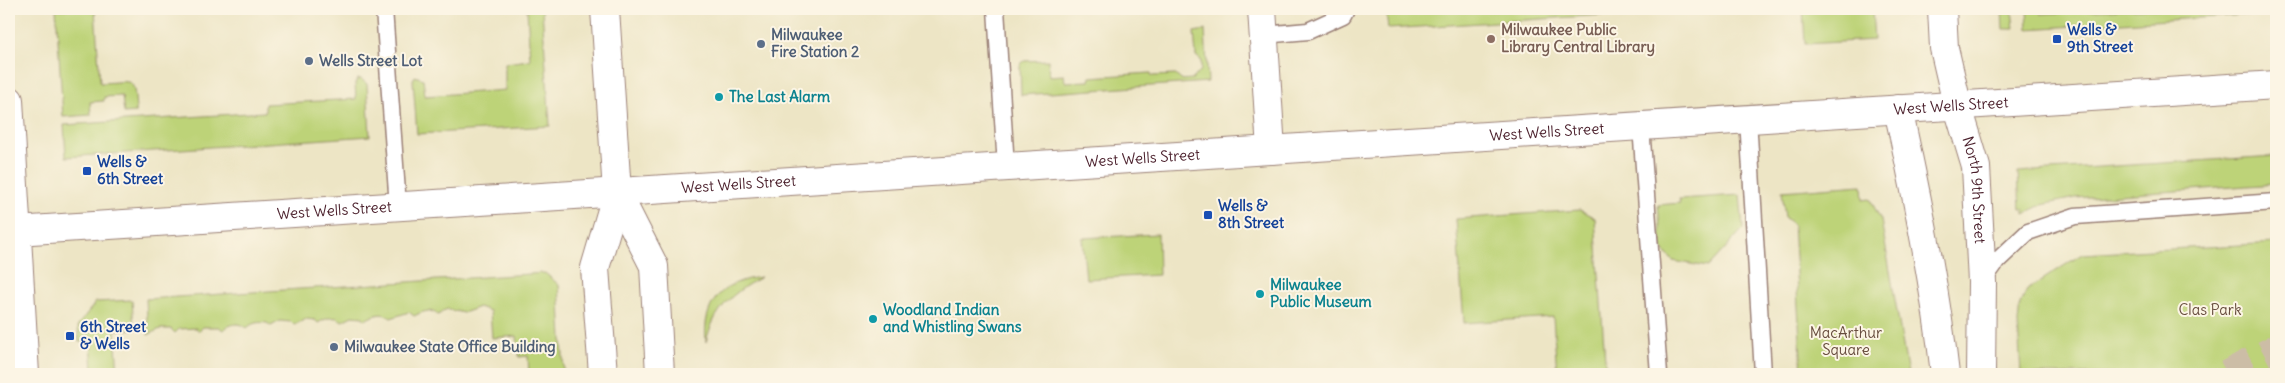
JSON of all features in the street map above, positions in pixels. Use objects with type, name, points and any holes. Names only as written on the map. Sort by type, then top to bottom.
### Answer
[{"type":"street","points":[[603,374],[595,268],[617,193],[606,9]]},
{"type":"street","name":"North 9th Street","points":[[1942,9],[1944,48],[1957,104],[1976,167],[1982,282],[1981,374]]},
{"type":"street","points":[[1262,22],[1271,150]]},
{"type":"street","name":"West Wells Street","points":[[12,232],[1957,104],[2276,85]]},
{"type":"street","points":[[9,100],[12,232],[25,374]]},
{"type":"street","points":[[1898,109],[1912,172],[1940,326],[1945,374]]},
{"type":"street","points":[[617,193],[654,266],[660,374]]},
{"type":"lane","points":[[384,9],[398,207]]},
{"type":"lane","points":[[996,9],[1006,167]]},
{"type":"lane","points":[[1262,22],[1308,31],[1343,16],[1346,9]]},
{"type":"lane","points":[[1748,118],[1764,374]]},
{"type":"lane","points":[[1641,126],[1660,374]]},
{"type":"lane","points":[[1982,282],[1997,261],[2028,232],[2067,218],[2276,202]]},
{"type":"green space","points":[[56,9],[95,9],[100,83],[130,83],[133,86],[136,112],[124,113],[122,96],[104,97],[104,101],[90,102],[91,115],[63,117]]},
{"type":"green space","points":[[527,9],[542,9],[550,126],[417,134],[413,80],[415,76],[423,79],[425,96],[505,90],[505,63],[530,60]]},
{"type":"green space","points":[[1386,9],[1695,9],[1388,29]]},
{"type":"green space","points":[[1803,9],[1872,9],[1874,40],[1805,44]]},
{"type":"green space","points":[[2002,9],[2012,9],[2014,29],[2003,29]]},
{"type":"green space","points":[[2027,9],[2040,9],[2041,14],[2126,9],[2276,9],[2276,13],[2028,29]]},
{"type":"green space","points":[[1205,30],[1208,82],[1021,95],[1020,65],[1024,61],[1048,60],[1049,76],[1064,75],[1065,82],[1089,81],[1090,77],[1151,73],[1152,76],[1176,75],[1181,80],[1193,79],[1201,70],[1201,60],[1196,56],[1194,32]]},
{"type":"green space","points":[[358,79],[367,84],[370,136],[66,157],[64,125],[265,112],[265,104],[356,99],[355,83]]},
{"type":"green space","points":[[2276,156],[2276,184],[2075,198],[2042,205],[2024,214],[2024,209],[2020,209],[2018,172]]},
{"type":"green space","name":"MacArthur Square","points":[[1862,185],[1863,200],[1870,199],[1881,220],[1908,374],[1802,374],[1793,224],[1785,218],[1782,191]]},
{"type":"green space","points":[[1740,195],[1743,229],[1708,267],[1673,261],[1662,249],[1658,205],[1680,203],[1679,199]]},
{"type":"green space","points":[[1580,210],[1595,218],[1606,374],[1557,374],[1553,317],[1464,323],[1456,219]]},
{"type":"green space","points":[[1158,234],[1159,275],[1086,279],[1082,238]]},
{"type":"green space","name":"Clas Park","points":[[2276,243],[2276,374],[2021,374],[2018,323],[2020,304],[2027,290],[2082,254]]},
{"type":"green space","points":[[545,273],[559,285],[564,374],[529,374],[528,356],[519,357],[517,336],[492,338],[490,311],[479,307],[463,313],[447,309],[438,315],[429,311],[414,316],[409,312],[391,318],[381,314],[365,320],[363,317],[352,316],[342,321],[333,318],[318,323],[315,320],[306,319],[294,325],[291,322],[280,321],[271,326],[267,323],[256,323],[247,328],[235,324],[223,330],[219,327],[203,327],[199,331],[196,328],[179,329],[175,333],[171,329],[160,329],[148,335],[146,299]]},
{"type":"green space","points":[[761,277],[741,289],[719,311],[709,330],[706,342],[707,316],[717,296],[735,283]]},
{"type":"green space","points":[[132,300],[134,329],[115,330],[118,374],[80,374],[80,372],[93,370],[91,342],[79,342],[78,325],[96,302]]},
{"type":"tunnel","points":[[2227,374],[2276,348]]},
{"type":"place","name":"Milwaukee Public Library Central Library","points":[[1491,39]]},
{"type":"place","name":"Wells & 9th Street","points":[[2057,39]]},
{"type":"place","name":"Milwaukee Fire Station 2","points":[[761,44]]},
{"type":"place","name":"Wells Street Lot","points":[[309,61]]},
{"type":"place","name":"The Last Alarm","points":[[719,97]]},
{"type":"place","name":"Wells & 6th Street","points":[[87,171]]},
{"type":"place","name":"Wells & 8th Street","points":[[1208,215]]},
{"type":"place","name":"Milwaukee Public Museum","points":[[1260,294]]},
{"type":"place","name":"Woodland Indian and Whistling Swans","points":[[873,319]]},
{"type":"place","name":"6th Street & Wells","points":[[70,336]]},
{"type":"place","name":"Milwaukee State Office Building","points":[[334,347]]}]
